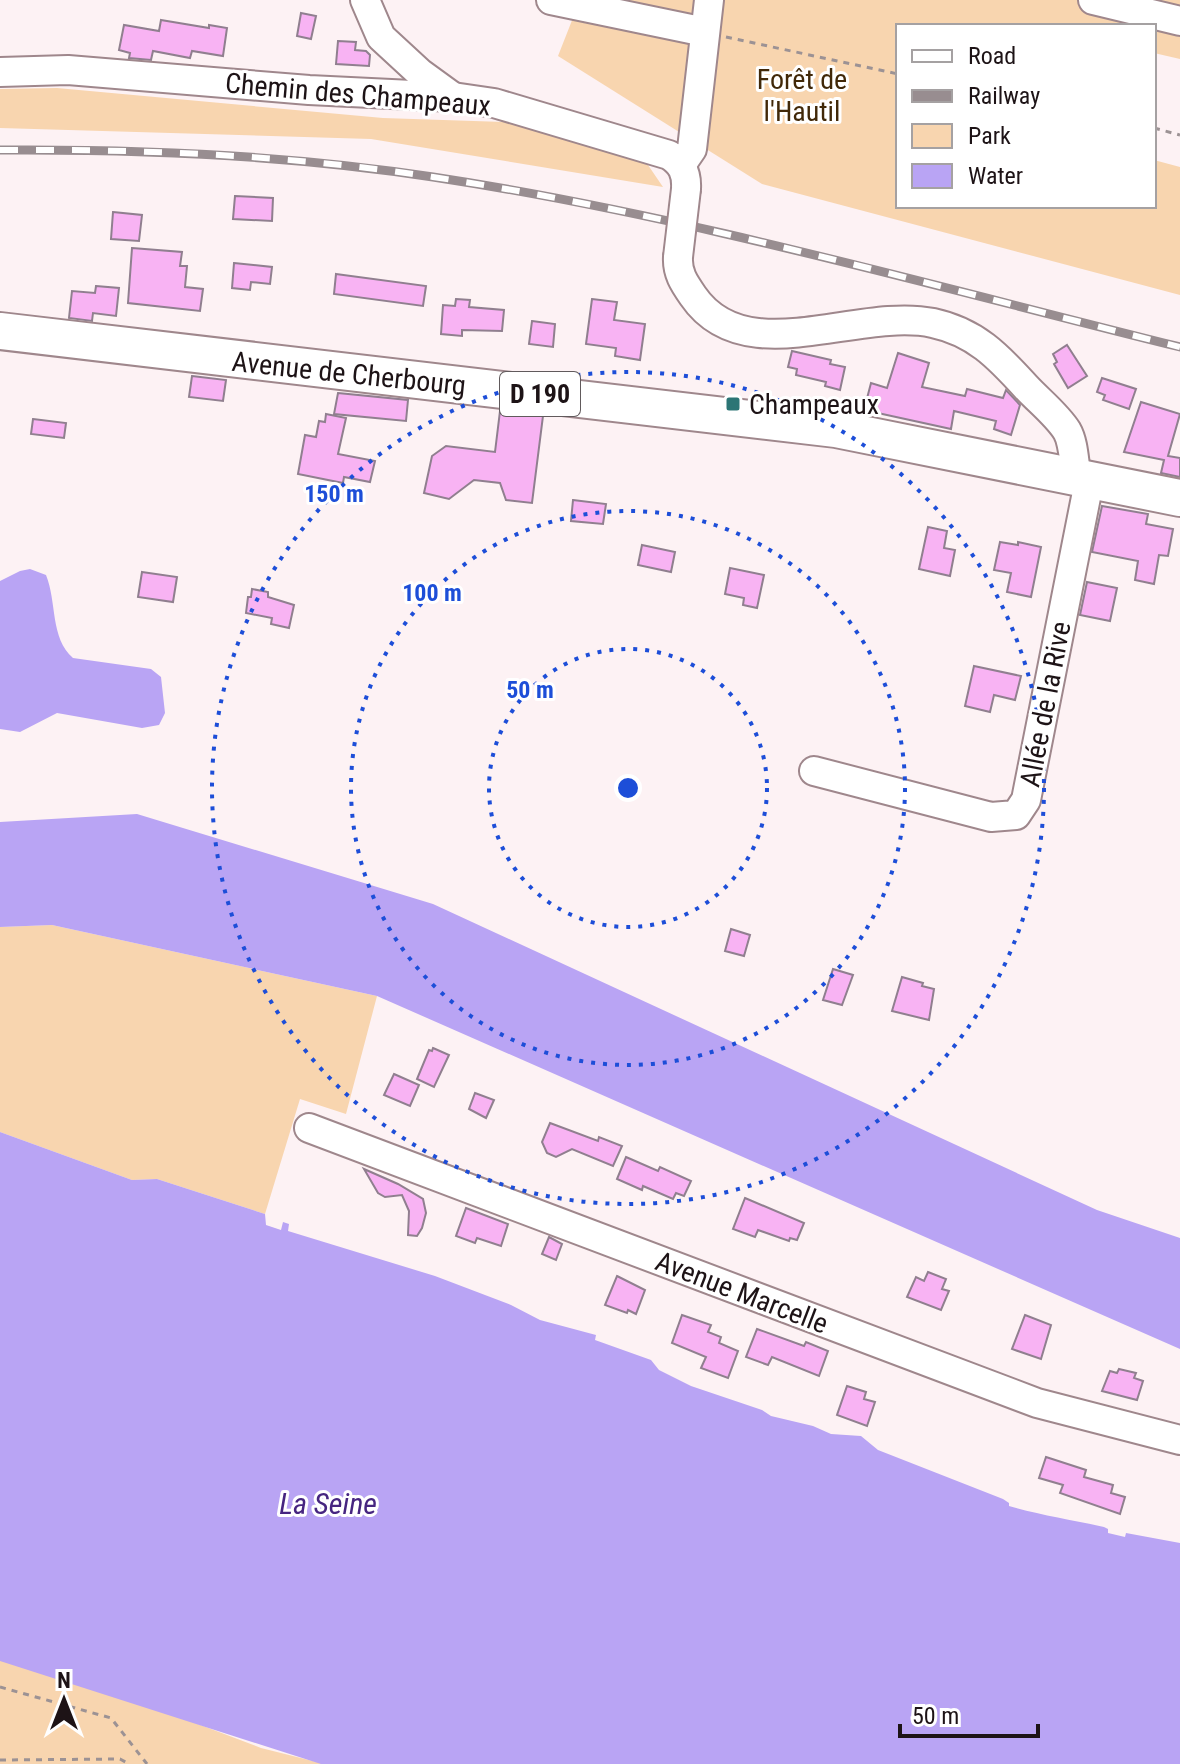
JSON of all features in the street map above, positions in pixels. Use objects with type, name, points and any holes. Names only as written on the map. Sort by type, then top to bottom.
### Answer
[{"type":"main road","name":"Avenue de Cherbourg","points":[[0,331],[836,429],[1010,462],[1083,480]]},
{"type":"main road","name":"D 190","points":[[1083,480],[1180,498]]},
{"type":"street","points":[[365,0],[381,37],[420,73],[453,97]]},
{"type":"street","points":[[551,0],[705,32]]},
{"type":"street","points":[[709,0],[692,149],[684,177],[678,257],[679,274],[697,302],[714,319],[737,331],[769,334],[891,321],[919,321],[950,328],[979,341],[995,352],[1069,433],[1083,480]]},
{"type":"street","points":[[1093,0],[1180,21]]},
{"type":"street","name":"Chemin des Champeaux","points":[[0,72],[68,70],[309,90],[453,97],[494,103],[669,155],[684,177]]},
{"type":"street","name":"Allée de la Rive","points":[[814,771],[991,817],[1016,815],[1026,800],[1083,480]]},
{"type":"street","name":"Avenue Marcelle","points":[[309,1128],[1037,1403],[1180,1440]]},
{"type":"path","points":[[705,32],[896,74]]},
{"type":"path","points":[[1156,129],[1180,135]]},
{"type":"path","points":[[0,1687],[111,1718],[147,1764]]},
{"type":"path","points":[[0,1760],[120,1759],[129,1764]]},
{"type":"green space","name":"Forêt de l'Hautil","points":[[580,0],[1180,0],[1180,59],[1156,53],[1156,24],[896,24],[896,208],[1156,208],[1156,161],[1180,167],[1180,295],[762,184],[558,56]]},
{"type":"green space","points":[[57,88],[383,118],[504,122],[596,144],[648,165],[663,187],[371,139],[0,128],[0,89]]},
{"type":"green space","points":[[52,925],[377,996],[346,1114],[300,1099],[265,1214],[157,1179],[132,1180],[0,1132],[0,927]]},
{"type":"green space","points":[[0,1649],[261,1748],[325,1764],[0,1764]]},
{"type":"water","points":[[30,569],[46,575],[57,630],[73,658],[151,669],[161,677],[165,713],[159,725],[142,728],[57,713],[20,732],[0,729],[0,581]]},
{"type":"water","points":[[137,814],[433,904],[1097,1210],[1180,1238],[1180,1349],[377,996],[52,925],[0,927],[0,822]]},
{"type":"water","name":"La Seine","points":[[0,1132],[132,1180],[157,1179],[265,1214],[266,1225],[281,1230],[283,1222],[289,1224],[288,1231],[435,1276],[511,1305],[540,1320],[596,1335],[595,1340],[651,1360],[659,1370],[691,1386],[762,1410],[771,1416],[813,1426],[831,1434],[861,1436],[878,1450],[1003,1499],[1009,1506],[1104,1527],[1108,1533],[1125,1537],[1126,1533],[1180,1543],[1180,1764],[321,1764],[0,1661]]},
{"type":"building","points":[[301,13],[316,16],[311,39],[297,36]]},
{"type":"building","points":[[161,20],[227,28],[223,56],[192,51],[190,58],[153,51],[151,60],[129,58],[130,53],[119,50],[124,25],[159,31]]},
{"type":"building","points":[[338,41],[356,42],[355,50],[366,51],[370,55],[369,66],[336,64]]},
{"type":"building","points":[[235,196],[273,198],[272,221],[233,219]]},
{"type":"building","points":[[113,212],[142,215],[139,241],[111,239]]},
{"type":"building","points":[[132,248],[182,252],[180,266],[187,266],[185,287],[203,289],[200,311],[128,303]]},
{"type":"building","points":[[234,263],[272,267],[270,284],[251,282],[250,290],[232,288]]},
{"type":"building","points":[[336,274],[426,286],[423,306],[334,294]]},
{"type":"building","points":[[96,286],[119,288],[116,316],[93,313],[92,321],[69,318],[72,291],[95,293]]},
{"type":"building","points":[[456,299],[470,300],[469,307],[504,310],[502,331],[462,330],[462,336],[441,334],[443,305],[455,306]]},
{"type":"building","points":[[592,299],[617,302],[614,320],[645,324],[640,360],[615,356],[616,348],[586,344]]},
{"type":"building","points":[[532,321],[555,324],[553,347],[529,344]]},
{"type":"building","points":[[1067,345],[1087,376],[1068,388],[1054,364],[1057,362],[1053,354]]},
{"type":"building","points":[[792,351],[831,360],[830,364],[845,367],[840,390],[825,386],[826,382],[796,375],[797,369],[788,367]]},
{"type":"building","points":[[898,353],[929,363],[922,387],[965,396],[967,389],[1003,398],[1006,390],[1020,405],[1011,435],[994,429],[996,421],[954,411],[951,429],[864,410],[871,383],[887,388]]},
{"type":"building","points":[[192,376],[226,380],[223,401],[189,397]]},
{"type":"building","points":[[1102,378],[1136,389],[1129,409],[1103,400],[1105,395],[1097,392]]},
{"type":"building","points":[[338,393],[408,400],[406,421],[334,414]]},
{"type":"building","points":[[1141,402],[1180,414],[1168,456],[1180,458],[1180,477],[1161,473],[1164,460],[1124,452]]},
{"type":"building","points":[[500,411],[543,416],[532,503],[506,500],[500,483],[474,480],[449,499],[424,493],[432,456],[446,446],[495,452]]},
{"type":"building","points":[[326,414],[346,418],[338,454],[375,461],[370,482],[344,477],[343,483],[298,474],[305,435],[316,437],[319,421],[325,422]]},
{"type":"building","points":[[33,419],[66,423],[64,438],[31,434]]},
{"type":"building","points":[[573,500],[606,504],[603,524],[571,521]]},
{"type":"building","points":[[1102,506],[1148,514],[1146,524],[1173,529],[1168,556],[1159,555],[1154,584],[1135,580],[1138,561],[1092,552]]},
{"type":"building","points":[[928,527],[947,531],[944,548],[955,550],[950,576],[919,569]]},
{"type":"building","points":[[1000,542],[1041,547],[1031,597],[1007,592],[1011,573],[994,570]]},
{"type":"building","points":[[642,545],[675,552],[671,572],[638,565]]},
{"type":"building","points":[[730,568],[764,575],[757,608],[743,605],[744,598],[725,594]]},
{"type":"building","points":[[142,572],[177,577],[173,602],[138,597]]},
{"type":"building","points":[[1087,582],[1117,588],[1110,621],[1080,615]]},
{"type":"building","points":[[252,589],[268,592],[268,597],[294,605],[289,628],[271,624],[272,618],[246,613]]},
{"type":"building","points":[[974,666],[1021,676],[1015,700],[994,695],[990,712],[965,706]]},
{"type":"building","points":[[731,929],[750,935],[744,956],[725,951]]},
{"type":"building","points":[[833,969],[853,975],[842,1005],[823,1000]]},
{"type":"building","points":[[902,977],[934,989],[929,1020],[892,1011]]},
{"type":"building","points":[[433,1048],[449,1055],[434,1087],[417,1079],[429,1050]]},
{"type":"building","points":[[394,1074],[419,1085],[410,1106],[384,1095]]},
{"type":"building","points":[[475,1093],[494,1100],[486,1118],[469,1109]]},
{"type":"building","points":[[550,1123],[598,1141],[599,1137],[622,1146],[613,1166],[572,1149],[556,1157],[547,1153],[542,1142]]},
{"type":"building","points":[[626,1157],[691,1181],[684,1196],[676,1193],[673,1199],[617,1179]]},
{"type":"building","points":[[364,1169],[423,1199],[426,1213],[417,1236],[408,1235],[409,1211],[402,1195],[385,1197],[378,1193]]},
{"type":"building","points":[[745,1198],[804,1223],[797,1240],[790,1238],[789,1241],[758,1230],[755,1237],[733,1229]]},
{"type":"building","points":[[466,1208],[508,1224],[501,1246],[477,1238],[475,1243],[456,1236]]},
{"type":"building","points":[[549,1237],[562,1244],[556,1260],[542,1254]]},
{"type":"building","points":[[928,1272],[946,1279],[942,1289],[949,1291],[941,1310],[907,1297],[916,1277],[924,1281]]},
{"type":"building","points":[[617,1276],[645,1290],[636,1314],[605,1305]]},
{"type":"building","points":[[682,1315],[711,1325],[708,1332],[721,1337],[719,1343],[738,1351],[728,1378],[701,1368],[706,1357],[672,1343]]},
{"type":"building","points":[[1025,1315],[1051,1325],[1041,1359],[1012,1349]]},
{"type":"building","points":[[757,1329],[828,1351],[819,1376],[772,1357],[768,1365],[746,1357]]},
{"type":"building","points":[[1119,1369],[1136,1373],[1134,1378],[1143,1381],[1137,1400],[1102,1391],[1110,1371],[1117,1373]]},
{"type":"building","points":[[847,1386],[866,1392],[864,1399],[875,1402],[867,1426],[837,1415]]},
{"type":"building","points":[[1046,1457],[1086,1470],[1084,1477],[1113,1485],[1111,1493],[1125,1497],[1120,1514],[1060,1493],[1063,1485],[1039,1478]]},
{"type":"railway","points":[[0,150],[163,152],[325,163],[433,177],[715,231],[1180,347]]},
{"type":"place","name":"Champeaux","points":[[733,404]]}]
